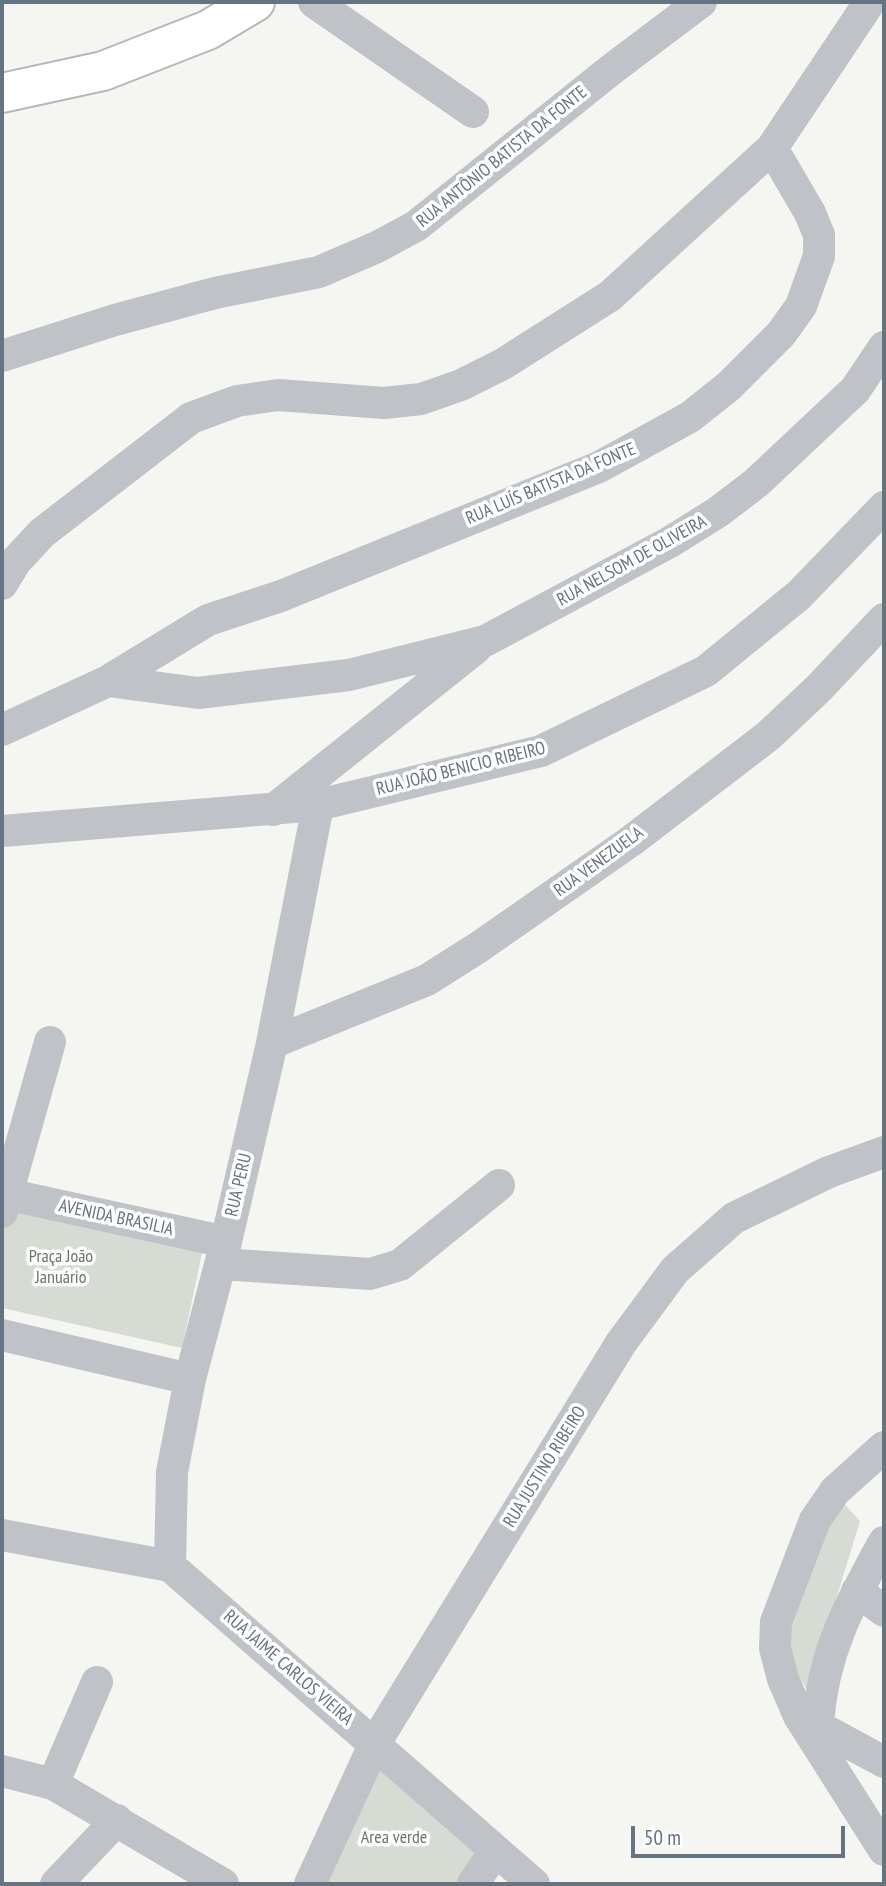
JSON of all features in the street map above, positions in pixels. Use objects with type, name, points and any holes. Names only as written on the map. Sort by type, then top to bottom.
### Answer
[{"type":"main road","points":[[2,93],[103,71],[208,30],[255,2]]},
{"type":"street","points":[[314,2],[473,112]]},
{"type":"street","name":"RUA ANTÔNIO BATISTA DA FONTE","points":[[2,356],[128,316],[215,293],[319,272],[368,252],[416,226],[612,69],[701,2]]},
{"type":"street","points":[[2,584],[16,561],[42,533],[156,441],[191,418],[237,401],[278,396],[384,403],[421,400],[461,385],[503,364],[610,296],[772,148],[869,7]]},
{"type":"street","name":"RUA LUÍS BATISTA DA FONTE","points":[[108,681],[208,620],[281,596],[599,467],[690,417],[729,386],[781,334],[801,306],[819,256],[819,235],[810,213],[772,148]]},
{"type":"street","name":"RUA NELSOM DE OLIVEIRA","points":[[272,810],[485,640],[670,542],[718,512],[756,483],[855,390],[884,347]]},
{"type":"street","name":"RUA JOÃO BENICIO RIBEIRO","points":[[2,831],[318,805],[541,751],[671,689],[716,663],[799,595],[884,507]]},
{"type":"street","name":"RUA VENEZUELA","points":[[272,1043],[427,980],[480,947],[631,841],[768,736],[818,690],[884,619]]},
{"type":"street","name":"RUA NELSOM DE OLIVEIRA","points":[[108,681],[198,693],[349,676],[485,640]]},
{"type":"street","points":[[2,730],[108,681]]},
{"type":"street","name":"RUA PERU","points":[[170,1566],[172,1472],[190,1379],[223,1253],[272,1043],[318,805]]},
{"type":"street","points":[[4,1204],[50,1042]]},
{"type":"street","name":"RUA JUSTINO RIBEIRO","points":[[310,1884],[375,1743],[621,1343],[675,1270],[734,1217],[829,1172],[884,1152]]},
{"type":"street","name":"AVENIDA BRASILIA","points":[[4,1204],[223,1253],[370,1274],[400,1265],[499,1185]]},
{"type":"street","points":[[2,1335],[190,1379]]},
{"type":"street","points":[[879,1455],[835,1491],[815,1520],[800,1552],[776,1622],[775,1648],[783,1679],[884,1850]]},
{"type":"street","points":[[2,1535],[170,1566]]},
{"type":"street","points":[[809,1721],[820,1692],[829,1652],[857,1591],[884,1542]]},
{"type":"street","name":"RUA JAIME CARLOS VIEIRA","points":[[170,1566],[534,1884]]},
{"type":"street","points":[[857,1591],[884,1611]]},
{"type":"street","points":[[53,1784],[97,1682]]},
{"type":"street","points":[[809,1721],[884,1762]]},
{"type":"street","points":[[2,1771],[53,1784],[223,1884]]},
{"type":"street","points":[[56,1884],[117,1820]]},
{"type":"street","points":[[473,1884],[495,1851]]},
{"type":"green space","name":"Praça João Januário","points":[[6,1200],[204,1244],[182,1348],[2,1308],[2,1222]]},
{"type":"green space","points":[[838,1497],[860,1521],[808,1691],[777,1642]]},
{"type":"green space","name":"Area verde","points":[[379,1761],[486,1857],[467,1884],[318,1884]]}]
